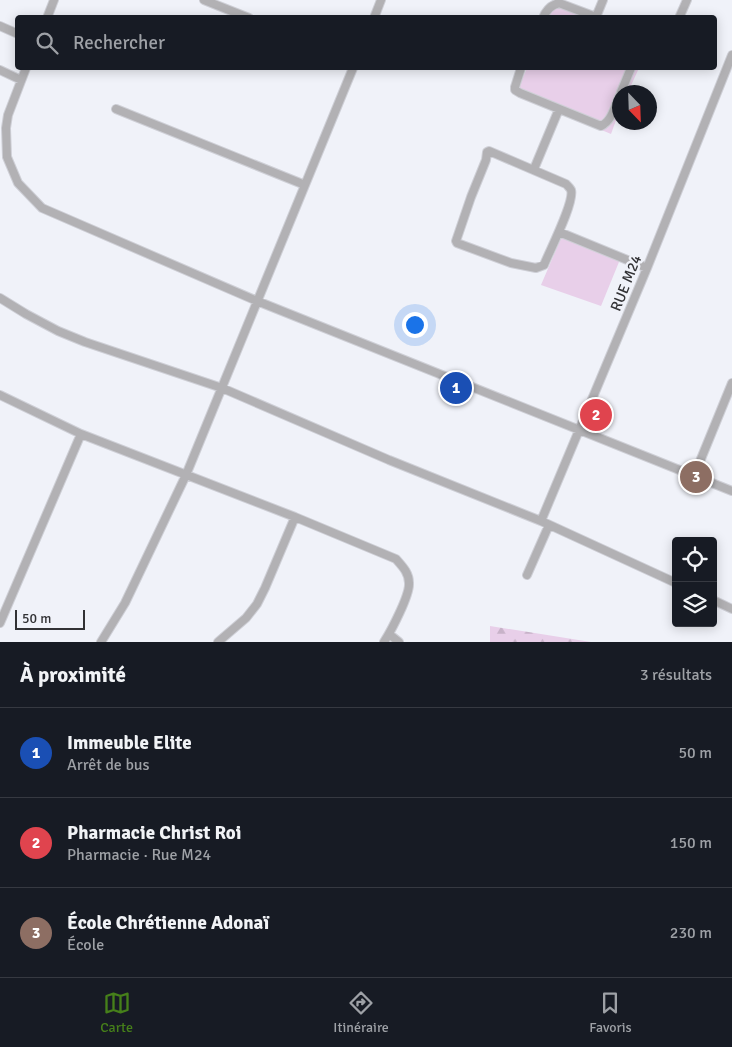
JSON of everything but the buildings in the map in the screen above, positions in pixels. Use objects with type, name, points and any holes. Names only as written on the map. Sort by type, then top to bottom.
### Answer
[{"type":"street","points":[[48,15],[54,0]]},
{"type":"street","points":[[204,0],[242,15]]},
{"type":"street","points":[[375,15],[381,0]]},
{"type":"street","points":[[597,15],[603,0]]},
{"type":"street","points":[[680,15],[687,0]]},
{"type":"street","points":[[544,15],[551,6],[559,3],[591,15]]},
{"type":"street","points":[[0,26],[15,33]]},
{"type":"street","name":"RUE M24","points":[[527,575],[580,430],[732,55]]},
{"type":"street","points":[[0,70],[21,80]]},
{"type":"street","points":[[25,70],[4,113],[7,157],[18,183],[42,208],[257,301],[732,491]]},
{"type":"street","points":[[101,642],[125,603],[186,474],[353,70]]},
{"type":"street","points":[[520,70],[515,87],[515,90],[520,93],[601,126],[609,121],[612,114]]},
{"type":"street","points":[[624,85],[630,70]]},
{"type":"street","points":[[116,109],[305,185]]},
{"type":"street","points":[[534,169],[559,109]]},
{"type":"street","points":[[488,152],[534,169],[566,184],[571,191],[571,199],[559,232],[544,265],[536,268],[511,263],[456,243],[488,152]]},
{"type":"street","points":[[559,232],[647,268]]},
{"type":"street","points":[[0,298],[26,314],[85,342],[222,388],[389,460],[545,523],[674,582]]},
{"type":"street","points":[[694,476],[732,383]]},
{"type":"street","points":[[0,395],[81,434],[295,517],[396,559],[406,570],[410,585],[384,642]]},
{"type":"street","points":[[0,623],[81,434]]},
{"type":"street","points":[[218,642],[246,618],[257,604],[295,517]]},
{"type":"street","points":[[717,602],[732,609]]},
{"type":"street","points":[[389,634],[399,642]]},
{"type":"green space","points":[[555,0],[558,0],[592,15],[549,15]]},
{"type":"green space","points":[[526,70],[638,70],[631,85],[612,85],[611,134],[516,94]]},
{"type":"green space","points":[[562,236],[621,257],[601,306],[541,285]]},
{"type":"green space","points":[[490,626],[591,642],[490,642]]},
{"type":"place","name":"Immeuble Elite","points":[[456,388]]},
{"type":"place","name":"Pharmacie Christ Roi","points":[[596,415]]},
{"type":"place","name":"École Chrétienne Adonaï","points":[[696,477]]}]
